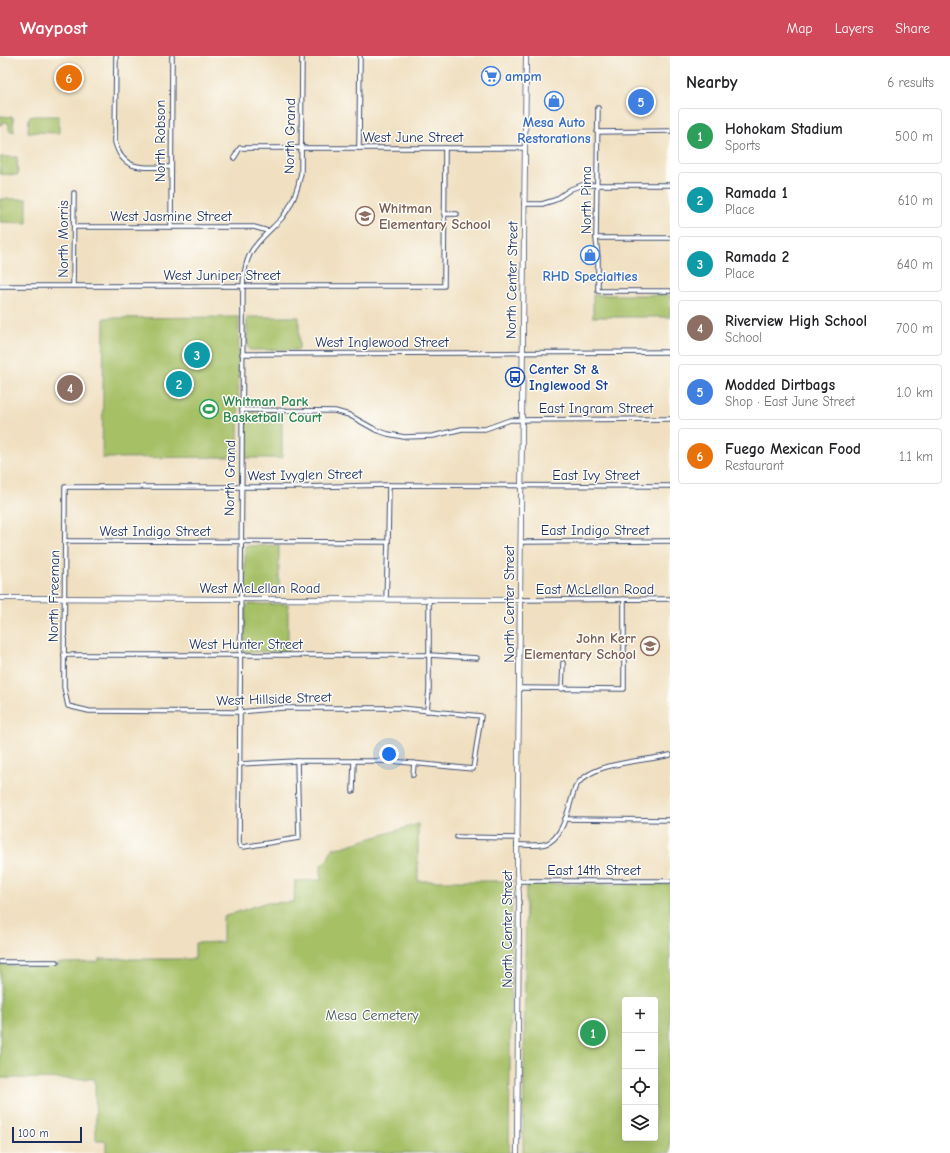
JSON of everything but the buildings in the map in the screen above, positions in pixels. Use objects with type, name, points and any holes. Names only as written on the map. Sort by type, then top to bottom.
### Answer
[{"type":"street","points":[[116,56],[115,142],[118,152],[124,161],[133,166],[171,167]]},
{"type":"street","name":"North Robson","points":[[171,227],[172,56]]},
{"type":"street","name":"North Grand","points":[[296,761],[299,838],[243,848],[239,843],[239,764],[244,271],[250,255],[258,242],[281,218],[290,207],[296,196],[301,173],[302,56]]},
{"type":"street","points":[[359,148],[360,56]]},
{"type":"street","name":"North Center Street","points":[[517,1153],[518,838],[526,56]]},
{"type":"street","name":"North Pima","points":[[598,108],[596,238],[598,257],[598,291],[670,291]]},
{"type":"street","points":[[597,132],[670,131]]},
{"type":"street","name":"West June Street","points":[[234,158],[240,148],[525,148]]},
{"type":"street","points":[[445,148],[444,214],[457,214]]},
{"type":"street","points":[[524,204],[542,204],[555,200],[571,189],[582,185],[670,185]]},
{"type":"street","name":"North Morris","points":[[74,193],[74,286]]},
{"type":"street","name":"West Juniper Street","points":[[0,286],[444,286],[444,214]]},
{"type":"street","name":"West Jasmine Street","points":[[74,227],[254,227],[268,230]]},
{"type":"street","points":[[596,238],[670,238]]},
{"type":"street","name":"West Inglewood Street","points":[[242,354],[670,352]]},
{"type":"street","name":"East Ingram Street","points":[[242,410],[329,410],[349,415],[376,430],[404,437],[433,436],[457,430],[485,429],[510,420],[670,419]]},
{"type":"street","points":[[386,599],[389,484]]},
{"type":"street","name":"West Ivyglen Street","points":[[65,487],[241,487],[389,484],[521,486]]},
{"type":"street","name":"East Ivy Street","points":[[521,486],[670,486]]},
{"type":"street","name":"North Freeman","points":[[65,487],[64,687],[68,706]]},
{"type":"street","name":"West Indigo Street","points":[[65,541],[388,542]]},
{"type":"street","name":"East Indigo Street","points":[[521,542],[670,541]]},
{"type":"street","name":"West McLellan Road","points":[[0,598],[520,600]]},
{"type":"street","points":[[427,711],[429,599]]},
{"type":"street","points":[[520,688],[624,689],[624,599]]},
{"type":"street","name":"East McLellan Road","points":[[520,600],[670,599]]},
{"type":"street","name":"West Hunter Street","points":[[64,655],[429,655],[477,658]]},
{"type":"street","points":[[562,663],[562,689]]},
{"type":"street","name":"West Hillside Street","points":[[68,706],[89,711],[240,712],[282,708],[400,708],[481,716],[473,769],[414,763]]},
{"type":"street","points":[[518,845],[547,844],[555,839],[560,831],[575,788],[583,777],[621,763],[670,755]]},
{"type":"street","points":[[239,764],[296,761],[414,763],[413,774]]},
{"type":"street","points":[[353,791],[354,761]]},
{"type":"street","points":[[564,819],[670,820]]},
{"type":"street","points":[[457,837],[518,838]]},
{"type":"street","name":"East 14th Street","points":[[518,881],[670,881]]},
{"type":"street","points":[[0,962],[57,962]]},
{"type":"green space","points":[[0,116],[13,117],[14,132],[9,130],[9,124],[4,121],[0,126]]},
{"type":"green space","points":[[58,116],[59,133],[28,132],[29,117]]},
{"type":"green space","points":[[0,157],[17,157],[18,175],[0,174]]},
{"type":"green space","points":[[0,199],[27,199],[27,223],[0,222]]},
{"type":"green space","points":[[593,295],[670,295],[670,317],[593,317]]},
{"type":"green space","points":[[239,317],[238,457],[102,458],[104,318]]},
{"type":"green space","points":[[247,317],[299,317],[299,350],[250,350],[247,345]]},
{"type":"green space","points":[[250,412],[282,412],[282,458],[246,458],[246,417]]},
{"type":"green space","points":[[279,545],[279,594],[247,593],[245,590],[245,546]]},
{"type":"green space","points":[[249,604],[288,604],[288,651],[244,652],[245,608]]},
{"type":"green space","name":"Mesa Cemetery","points":[[418,824],[418,881],[512,881],[509,1153],[106,1153],[106,1142],[104,1140],[96,1140],[95,1079],[0,1078],[0,965],[58,965],[58,963],[98,962],[99,959],[195,959],[195,943],[223,942],[223,917],[264,903],[294,902],[295,881],[321,880],[321,865],[328,859],[332,848],[342,847]]},
{"type":"green space","points":[[530,884],[670,884],[670,1153],[523,1153],[527,885]]},
{"type":"place","name":"ampm","points":[[491,76]]},
{"type":"place","name":"Fuego Mexican Food","points":[[69,78]]},
{"type":"place","name":"Mesa Auto Restorations","points":[[554,101]]},
{"type":"place","name":"Modded Dirtbags","points":[[641,102]]},
{"type":"place","name":"Whitman Elementary School","points":[[365,216]]},
{"type":"place","name":"RHD Specialties","points":[[590,255]]},
{"type":"place","name":"Ramada 2","points":[[197,355]]},
{"type":"place","name":"Center St & Inglewood St","points":[[515,377]]},
{"type":"place","name":"Ramada 1","points":[[179,384]]},
{"type":"place","name":"Riverview High School","points":[[70,388]]},
{"type":"place","name":"Whitman Park Basketball Court","points":[[209,409]]},
{"type":"place","name":"John Kerr Elementary School","points":[[650,646]]},
{"type":"place","name":"Hohokam Stadium","points":[[593,1033]]}]
